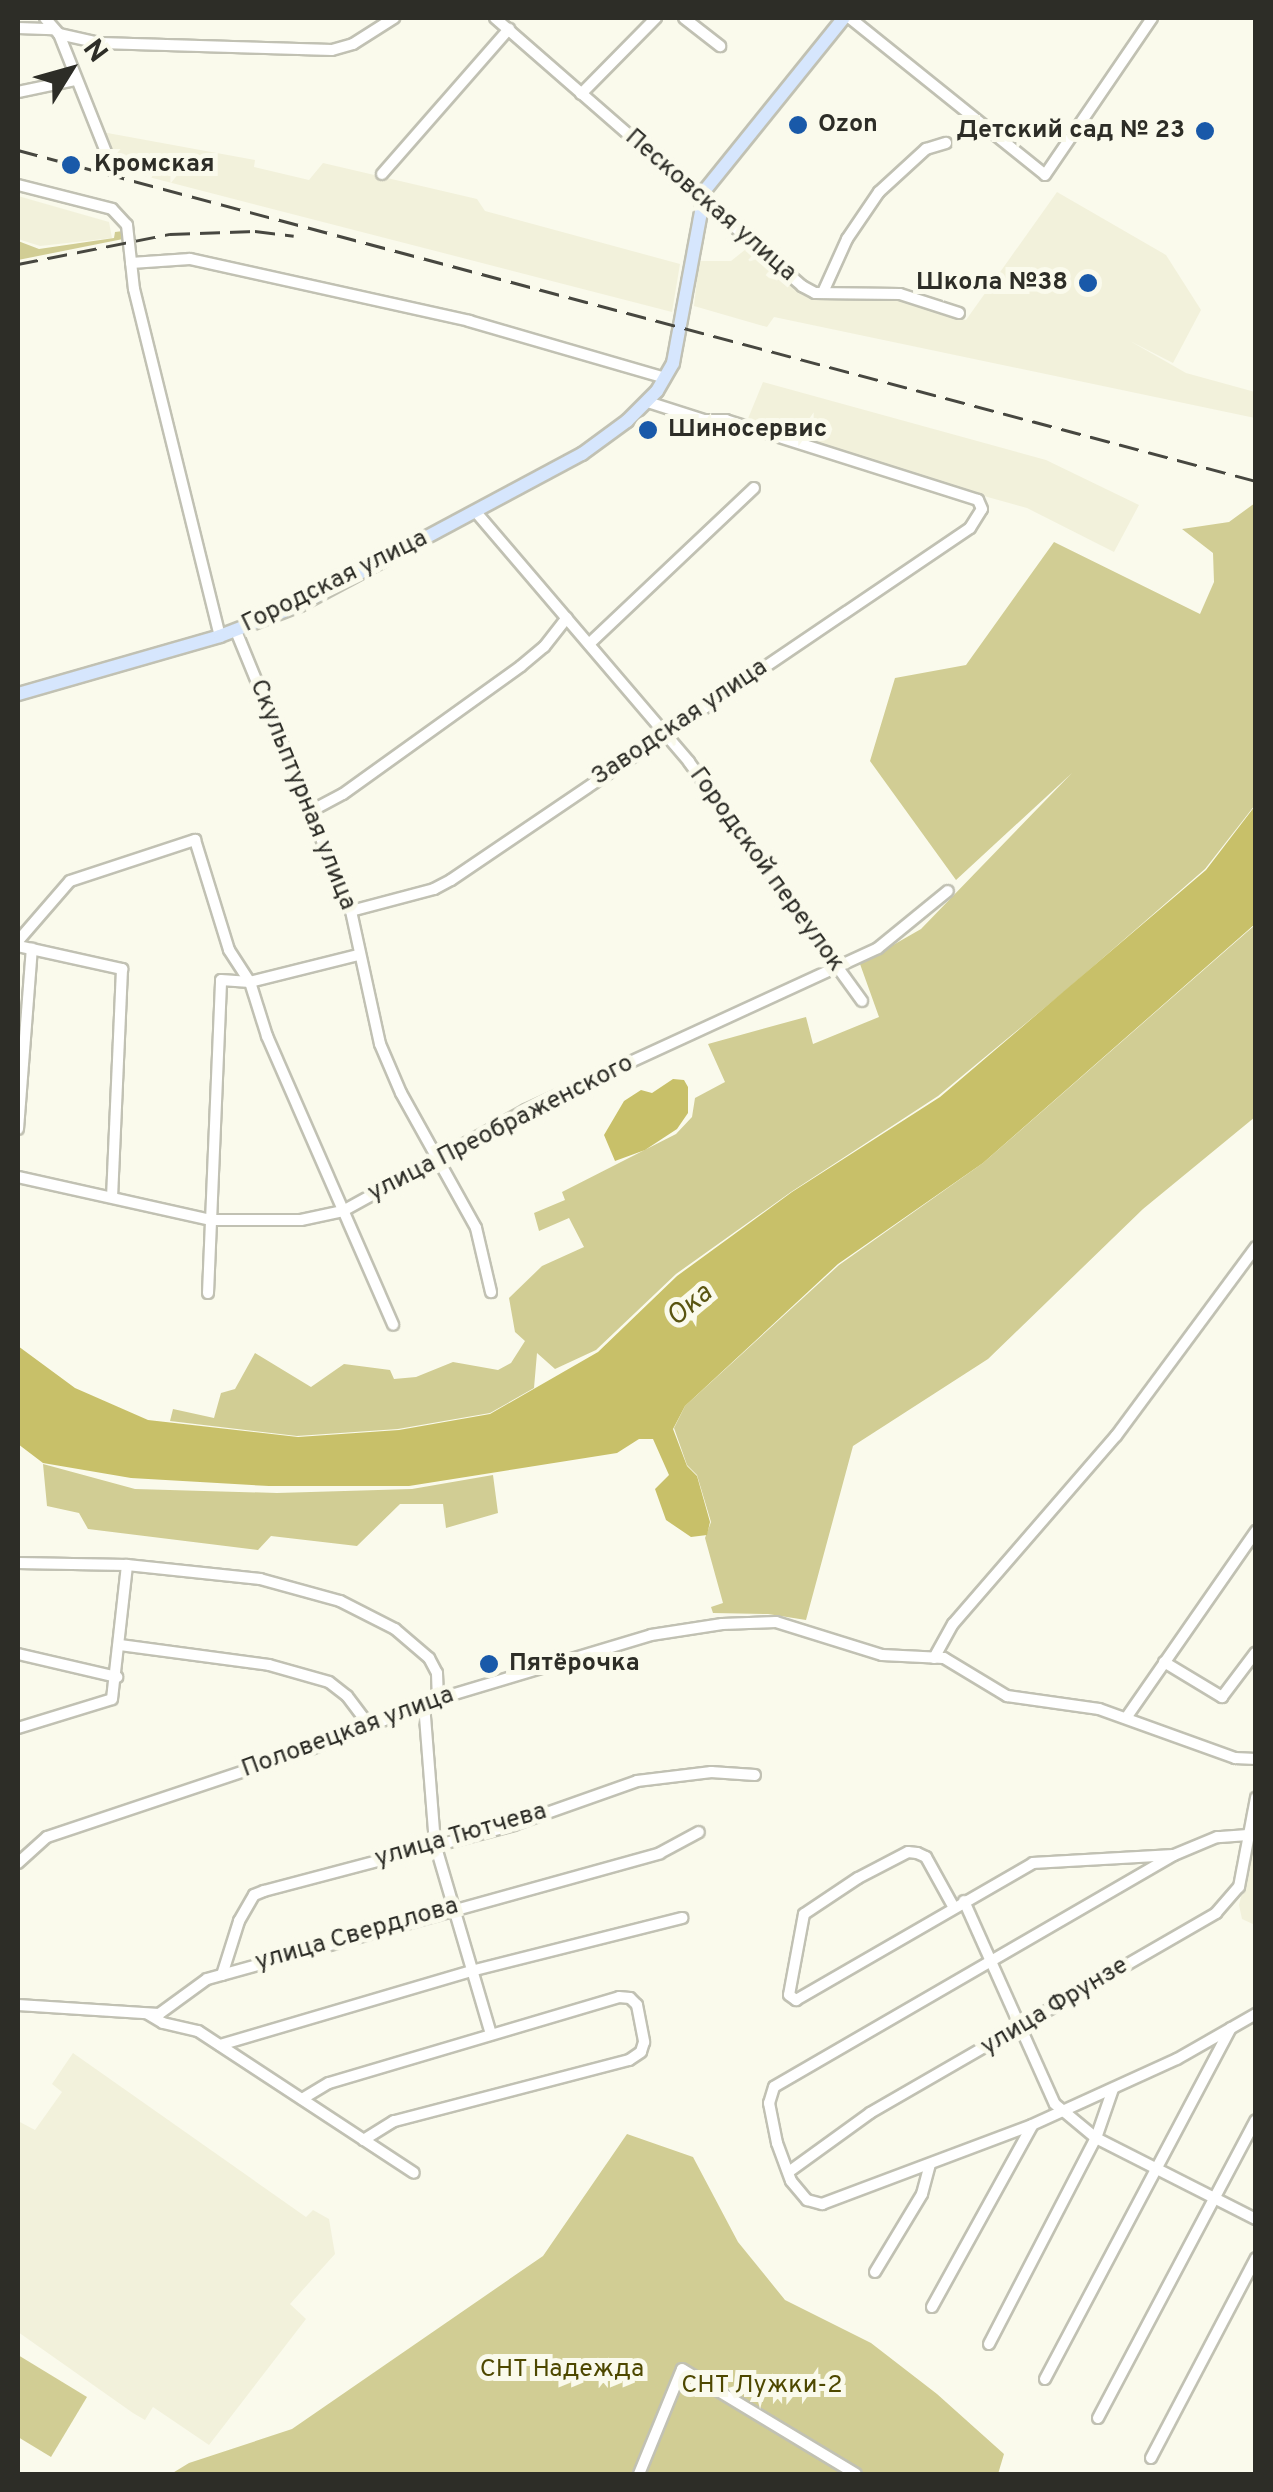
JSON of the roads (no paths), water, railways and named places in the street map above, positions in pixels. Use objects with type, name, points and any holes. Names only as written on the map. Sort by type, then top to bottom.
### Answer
[{"type":"main road","points":[[701,201],[711,180],[847,18]]},
{"type":"main road","name":"Городская улица","points":[[18,694],[236,631],[300,605],[582,454],[648,402],[665,378],[682,336],[701,201]]},
{"type":"street","points":[[45,18],[56,31],[106,152]]},
{"type":"street","points":[[18,28],[56,31],[100,43],[332,50],[354,44],[394,18]]},
{"type":"street","name":"Песковская улица","points":[[496,18],[802,286],[815,293],[824,290],[900,294],[960,313]]},
{"type":"street","points":[[581,94],[656,18]]},
{"type":"street","points":[[684,18],[720,46]]},
{"type":"street","points":[[847,18],[1045,175],[1152,18]]},
{"type":"street","points":[[382,174],[508,29]]},
{"type":"street","points":[[18,92],[75,80]]},
{"type":"street","points":[[824,290],[846,240],[879,192],[926,149],[946,143]]},
{"type":"street","points":[[18,185],[112,209],[127,225],[131,263],[164,420],[220,636]]},
{"type":"street","points":[[131,263],[172,259],[209,264],[468,321],[665,378]]},
{"type":"street","name":"Заводская улица","points":[[351,911],[434,889],[450,880],[970,528],[982,509],[978,500],[726,420],[704,420],[648,402]]},
{"type":"street","points":[[589,644],[754,488]]},
{"type":"street","name":"Городской переулок","points":[[475,511],[664,733],[862,1001]]},
{"type":"street","points":[[309,812],[342,794],[521,666],[544,647],[567,618]]},
{"type":"street","name":"Скульптурная улица","points":[[236,631],[351,911],[380,1044],[435,1158],[476,1228],[491,1292]]},
{"type":"street","points":[[112,1197],[122,968],[18,944],[70,881],[195,840],[229,950],[250,982],[267,1036],[393,1325]]},
{"type":"street","name":"улица Преображенского","points":[[18,1176],[210,1220],[301,1220],[343,1212],[526,1110],[878,948],[948,890]]},
{"type":"street","points":[[18,1129],[32,949]]},
{"type":"street","points":[[208,1293],[221,980],[250,982],[358,956]]},
{"type":"street","points":[[1256,1246],[1116,1436],[952,1624],[934,1658],[956,1663],[1007,1696],[1126,1718],[1234,1758],[1256,1759]]},
{"type":"street","points":[[1126,1718],[1256,1531]]},
{"type":"street","points":[[18,1563],[127,1565],[260,1578],[340,1601],[395,1629],[429,1658],[436,1673],[438,1699]]},
{"type":"street","points":[[18,1728],[112,1699],[127,1565]]},
{"type":"street","name":"Половецкая улица","points":[[18,1863],[48,1837],[312,1748],[438,1699],[651,1634],[722,1624],[776,1622],[808,1628],[882,1655],[934,1658]]},
{"type":"street","points":[[120,1646],[269,1665],[329,1682],[347,1696],[370,1725]]},
{"type":"street","points":[[1164,1662],[1222,1698],[1256,1652]]},
{"type":"street","points":[[18,1654],[117,1677]]},
{"type":"street","points":[[424,1704],[435,1844],[450,1908],[491,2034]]},
{"type":"street","name":"улица Тютчева","points":[[222,1975],[239,1921],[254,1895],[513,1826],[637,1781],[712,1772],[754,1775]]},
{"type":"street","name":"улица Фрунзе","points":[[790,2171],[870,2112],[1216,1913],[1239,1887],[1256,1798]]},
{"type":"street","name":"улица Свердлова","points":[[18,2005],[160,2014],[207,1979],[450,1908],[660,1853],[699,1832]]},
{"type":"street","points":[[1248,1835],[1217,1836],[1174,1855],[774,2086],[769,2103],[777,2143],[790,2180],[807,2200],[822,2204],[882,2178],[930,2165],[1032,2125],[1114,2089],[1256,2014]]},
{"type":"street","points":[[1174,1855],[1043,1860],[959,1904],[796,2000],[789,1995],[804,1914],[858,1878],[908,1852],[926,1857],[959,1904],[990,1962],[1044,2088],[1062,2110],[1096,2138],[1256,2219]]},
{"type":"street","points":[[220,2045],[471,1971],[682,1918]]},
{"type":"street","points":[[302,2099],[330,2083],[618,1997],[630,1998],[638,2005],[644,2042],[642,2052],[629,2060],[394,2121],[364,2140]]},
{"type":"street","points":[[147,2013],[164,2023],[198,2030],[414,2173]]},
{"type":"street","points":[[1046,2379],[1155,2165],[1231,2027]]},
{"type":"street","points":[[989,2344],[1096,2138],[1114,2089]]},
{"type":"street","points":[[1098,2418],[1256,2120]]},
{"type":"street","points":[[932,2306],[1032,2125]]},
{"type":"street","points":[[875,2272],[922,2194],[930,2165]]},
{"type":"street","points":[[1151,2458],[1256,2258]]},
{"type":"street","points":[[640,2474],[682,2369],[856,2474]]},
{"type":"water","name":"Ока","points":[[1255,806],[1255,924],[983,1163],[838,1264],[685,1406],[673,1429],[687,1466],[697,1476],[710,1522],[707,1535],[691,1537],[666,1520],[655,1489],[669,1475],[653,1439],[639,1439],[617,1453],[409,1486],[269,1486],[131,1478],[43,1463],[18,1444],[18,1346],[75,1388],[148,1420],[298,1437],[399,1430],[490,1414],[598,1352],[677,1276],[792,1192],[940,1097],[1206,870]]},
{"type":"water","points":[[673,1079],[684,1080],[688,1087],[688,1113],[677,1129],[645,1150],[615,1161],[604,1135],[624,1101],[641,1090],[652,1093]]},
{"type":"railway","points":[[18,150],[1256,481]]},
{"type":"railway","points":[[18,264],[170,234],[255,231],[294,236]]},
{"type":"place","name":"Ozon","points":[[798,125]]},
{"type":"place","name":"Детский сад № 23","points":[[1205,131]]},
{"type":"place","name":"Кромская","points":[[71,165]]},
{"type":"place","name":"Школа №38","points":[[1088,283]]},
{"type":"place","name":"Шиносервис","points":[[648,430]]},
{"type":"place","name":"Пятёрочка","points":[[489,1664]]},
{"type":"park label","name":"СНТ Надежда","points":[[562,2370]]},
{"type":"park label","name":"СНТ Лужки-2","points":[[762,2386]]}]
